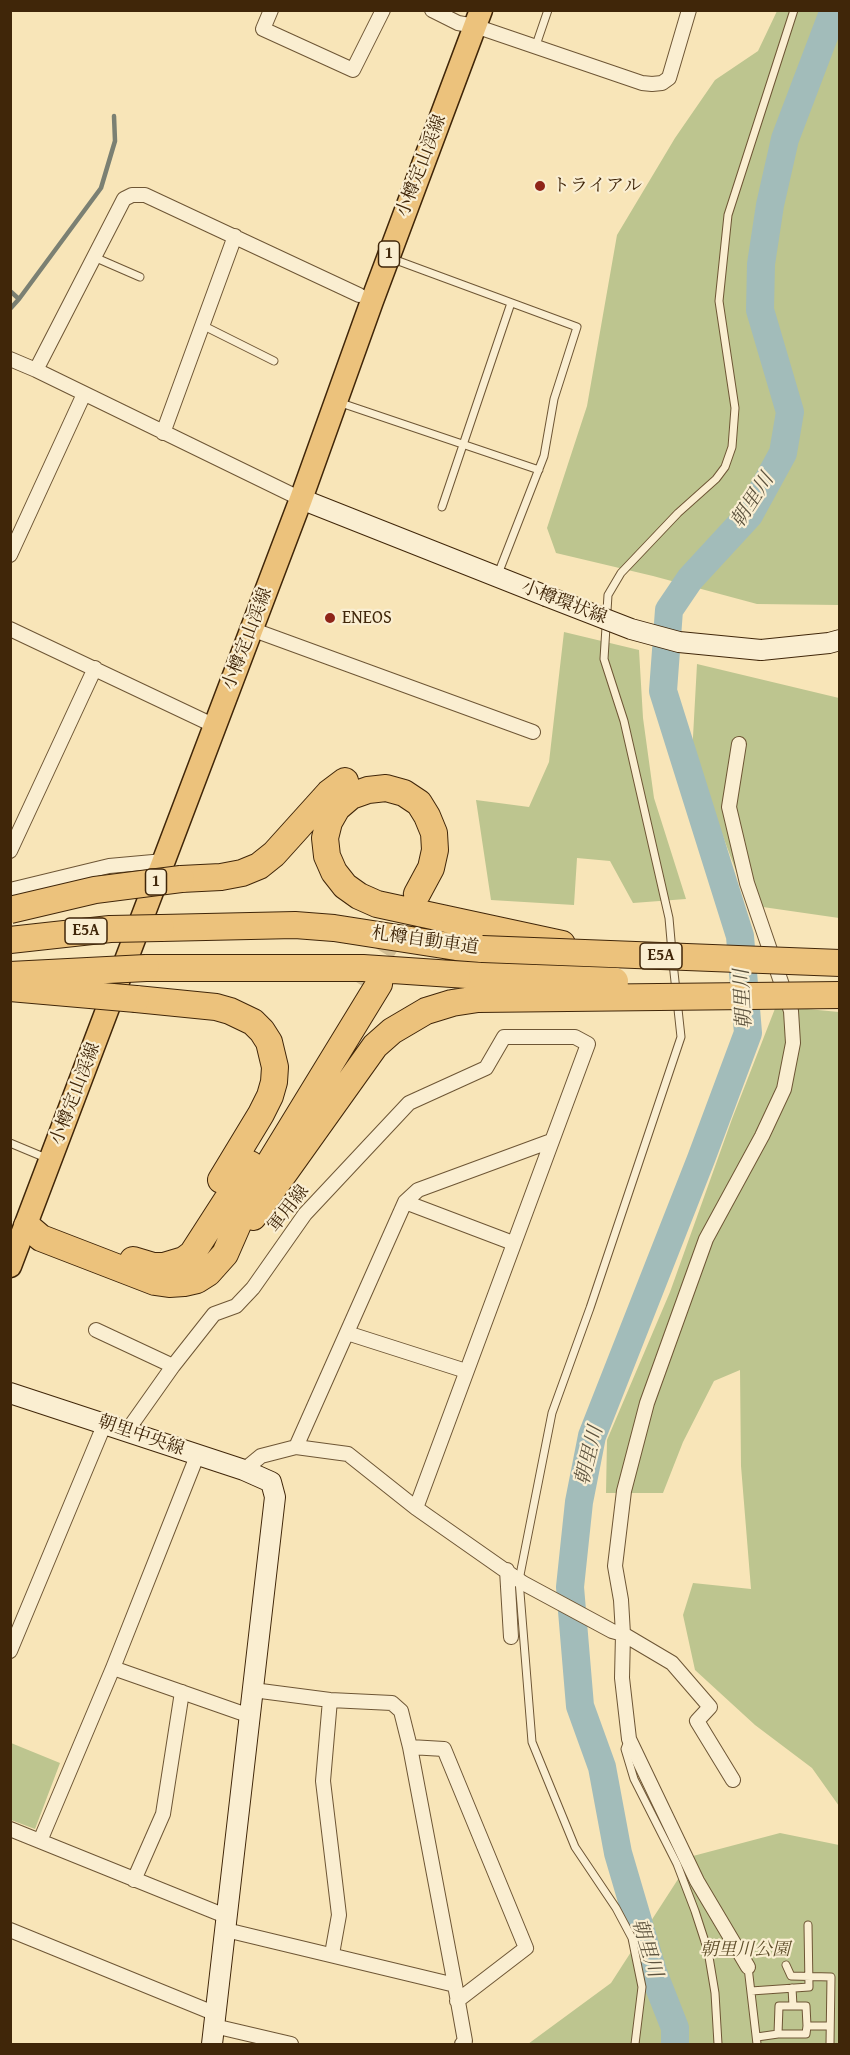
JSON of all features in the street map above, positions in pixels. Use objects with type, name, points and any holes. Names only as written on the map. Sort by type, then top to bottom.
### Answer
[{"type":"highway","points":[[10,910],[172,870],[222,877],[242,873],[259,866],[274,854],[322,800],[343,782],[363,774],[386,771],[409,776],[426,786],[439,800],[452,836],[451,856],[424,897],[435,850],[434,833],[428,816],[419,803],[404,792],[386,788],[368,789],[351,796],[337,808],[329,822],[325,838],[327,856],[334,872],[345,886],[359,896],[482,938]]},
{"type":"highway","name":"札樽自動車道","points":[[10,940],[110,929],[314,927],[482,938],[578,953],[840,963]]},
{"type":"highway","name":"札樽自動車道","points":[[10,975],[146,968],[363,968],[480,987]]},
{"type":"highway","points":[[19,1223],[47,1222],[141,1263],[164,1266],[184,1260],[192,1254],[370,985],[253,1190],[225,1254]]},
{"type":"highway","points":[[19,1223],[41,1238],[155,1282],[184,1283],[208,1273],[268,1199],[375,1046],[392,1031],[426,1011],[452,1003],[480,987],[840,994]]},
{"type":"highway","points":[[10,988],[216,1007],[242,1016],[262,1031],[273,1053],[274,1082],[261,1113],[184,1239],[176,1248],[155,1258],[142,1260],[126,1257]]},
{"type":"main road","name":"小樽定山渓線","points":[[10,1266],[19,1223],[51,1160],[172,870],[214,726],[301,499],[478,18]]},
{"type":"street","points":[[271,10],[263,29],[353,70],[383,10]]},
{"type":"street","points":[[432,10],[458,23],[478,18],[535,48],[642,84],[662,83],[669,78],[689,10]]},
{"type":"street","points":[[36,370],[124,199],[132,195],[145,195],[359,295]]},
{"type":"street","points":[[163,433],[235,236]]},
{"type":"street","points":[[10,359],[301,499]]},
{"type":"street","points":[[10,555],[84,394]]},
{"type":"street","name":"小樽環状線","points":[[301,499],[631,629],[679,642],[761,650],[840,640]]},
{"type":"street","points":[[10,628],[214,726]]},
{"type":"street","points":[[251,629],[533,732]]},
{"type":"street","points":[[10,851],[95,668]]},
{"type":"street","points":[[739,744],[729,807],[747,883],[791,1011],[793,1043],[784,1089],[762,1136],[706,1239],[647,1403],[624,1491],[615,1566],[621,1600],[618,1633],[629,1739],[698,1881],[748,1967]]},
{"type":"street","points":[[10,890],[110,866],[172,870]]},
{"type":"street","name":"軍用線","points":[[127,1431],[173,1366],[214,1314],[236,1306],[253,1288],[305,1214],[410,1103],[486,1068],[504,1037],[575,1037],[588,1044],[551,1141]]},
{"type":"street","points":[[296,1447],[405,1202],[418,1190],[551,1141]]},
{"type":"street","points":[[416,1508],[551,1141]]},
{"type":"street","points":[[405,1202],[513,1243]]},
{"type":"street","points":[[96,1330],[173,1366]]},
{"type":"street","points":[[347,1333],[466,1371]]},
{"type":"street","name":"朝里中央線","points":[[10,1393],[244,1470],[271,1482],[275,1497],[253,1690]]},
{"type":"street","points":[[10,1651],[105,1424]]},
{"type":"street","points":[[244,1470],[261,1456],[296,1447],[348,1454],[416,1508],[521,1581],[672,1663],[710,1707],[697,1722],[733,1780]]},
{"type":"street","points":[[40,1841],[113,1668],[197,1456]]},
{"type":"street","points":[[507,1570],[511,1637]]},
{"type":"street","points":[[113,1668],[250,1716]]},
{"type":"street","points":[[214,2028],[253,1690],[330,1700],[392,1703],[401,1711],[410,1747],[465,2041],[462,2044]]},
{"type":"street","points":[[134,1881],[163,1814],[182,1692]]},
{"type":"street","points":[[330,1700],[323,1781],[339,1915],[332,1954]]},
{"type":"street","points":[[410,1747],[444,1749],[526,1948],[457,2001]]},
{"type":"street","points":[[10,1829],[227,1923],[332,1954],[454,1985]]},
{"type":"street","points":[[10,1930],[214,2028],[291,2044]]},
{"type":"lane","points":[[535,48],[548,10]]},
{"type":"lane","points":[[635,2044],[642,1987],[632,1938],[616,1908],[575,1847],[532,1742],[521,1581],[552,1413],[598,1287],[681,1037],[669,918],[624,721],[604,659],[608,595],[621,573],[678,513],[716,479],[725,467],[732,447],[735,408],[719,301],[728,215],[794,10]]},
{"type":"lane","points":[[94,257],[140,277]]},
{"type":"lane","points":[[388,258],[577,327],[554,399],[544,456],[498,576]]},
{"type":"lane","points":[[442,507],[511,303]]},
{"type":"lane","points":[[202,325],[274,361]]},
{"type":"lane","points":[[336,401],[539,470]]},
{"type":"lane","points":[[10,1143],[51,1160]]},
{"type":"lane","points":[[629,1739],[625,1749],[634,1779],[676,1864],[708,1951],[715,1993],[718,2044]]},
{"type":"lane","points":[[751,1991],[809,1987],[808,1924]]},
{"type":"lane","points":[[786,1965],[791,1976],[831,1977],[830,2044]]},
{"type":"lane","points":[[748,1967],[757,2041],[778,2034],[806,2034],[806,2006],[779,2006],[778,2034]]},
{"type":"lane","points":[[792,1988],[793,2006]]},
{"type":"lane","points":[[807,2026],[830,2026]]},
{"type":"green space","points":[[777,11],[839,11],[839,605],[757,604],[556,553],[547,528],[587,406],[617,235],[675,138],[715,80],[758,51]]},
{"type":"green space","points":[[564,632],[639,650],[643,718],[654,798],[686,899],[633,903],[610,861],[577,858],[574,905],[491,900],[476,800],[529,807],[549,762]]},
{"type":"green space","points":[[697,664],[839,698],[839,918],[749,905],[692,755]]},
{"type":"green space","points":[[776,1006],[839,1012],[839,1806],[812,1768],[755,1725],[695,1670],[683,1615],[693,1583],[751,1589],[741,1466],[740,1370],[714,1381],[683,1442],[663,1493],[606,1493],[607,1440],[670,1292],[732,1119]]},
{"type":"green space","points":[[11,1743],[60,1763],[35,1829],[11,1820]]},
{"type":"green space","name":"朝里川公園","points":[[780,1833],[839,1845],[839,2044],[528,2044],[611,1983],[693,1856]]},
{"type":"waterway","name":"朝里川","points":[[675,2044],[675,2028],[653,1972],[618,1853],[602,1767],[580,1706],[570,1587],[579,1502],[592,1436],[748,1033],[740,936],[663,691],[669,610],[690,579],[749,515],[783,453],[790,412],[760,310],[761,264],[770,205],[785,139],[834,10]]},
{"type":"waterway","points":[[19,299],[101,188],[115,141],[114,116]]},
{"type":"waterway","points":[[10,291],[19,299],[10,309]]},
{"type":"tunnel","points":[[361,985],[417,894]]},
{"type":"place","name":"トライアル","points":[[540,186]]},
{"type":"place","name":"ENEOS","points":[[330,618]]}]
